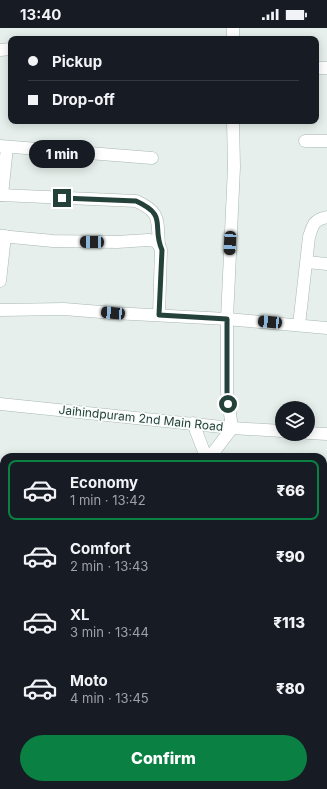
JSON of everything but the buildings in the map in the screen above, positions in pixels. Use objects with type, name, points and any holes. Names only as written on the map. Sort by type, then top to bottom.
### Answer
[{"type":"street","points":[[213,453],[232,428],[227,392],[227,319],[234,167],[233,124]]},
{"type":"street","points":[[304,141],[327,141]]},
{"type":"street","points":[[152,158],[3,146],[1,195],[136,201],[154,211],[157,220],[159,245]]},
{"type":"street","points":[[299,325],[309,237],[313,224],[318,219],[327,217]]},
{"type":"street","points":[[0,282],[2,236],[53,241],[155,241],[162,250],[159,315]]},
{"type":"street","points":[[306,262],[327,264]]},
{"type":"street","points":[[0,310],[64,309],[227,319],[327,328]]},
{"type":"street","name":"Jaihindpuram 2nd Main Road","points":[[0,404],[232,428],[275,431]]},
{"type":"street","points":[[193,423],[204,453]]},
{"type":"street","points":[[315,433],[327,434]]},
{"type":"route","points":[[62,198],[136,201],[154,211],[157,220],[159,245],[162,250],[159,315],[227,319],[228,404]]}]
